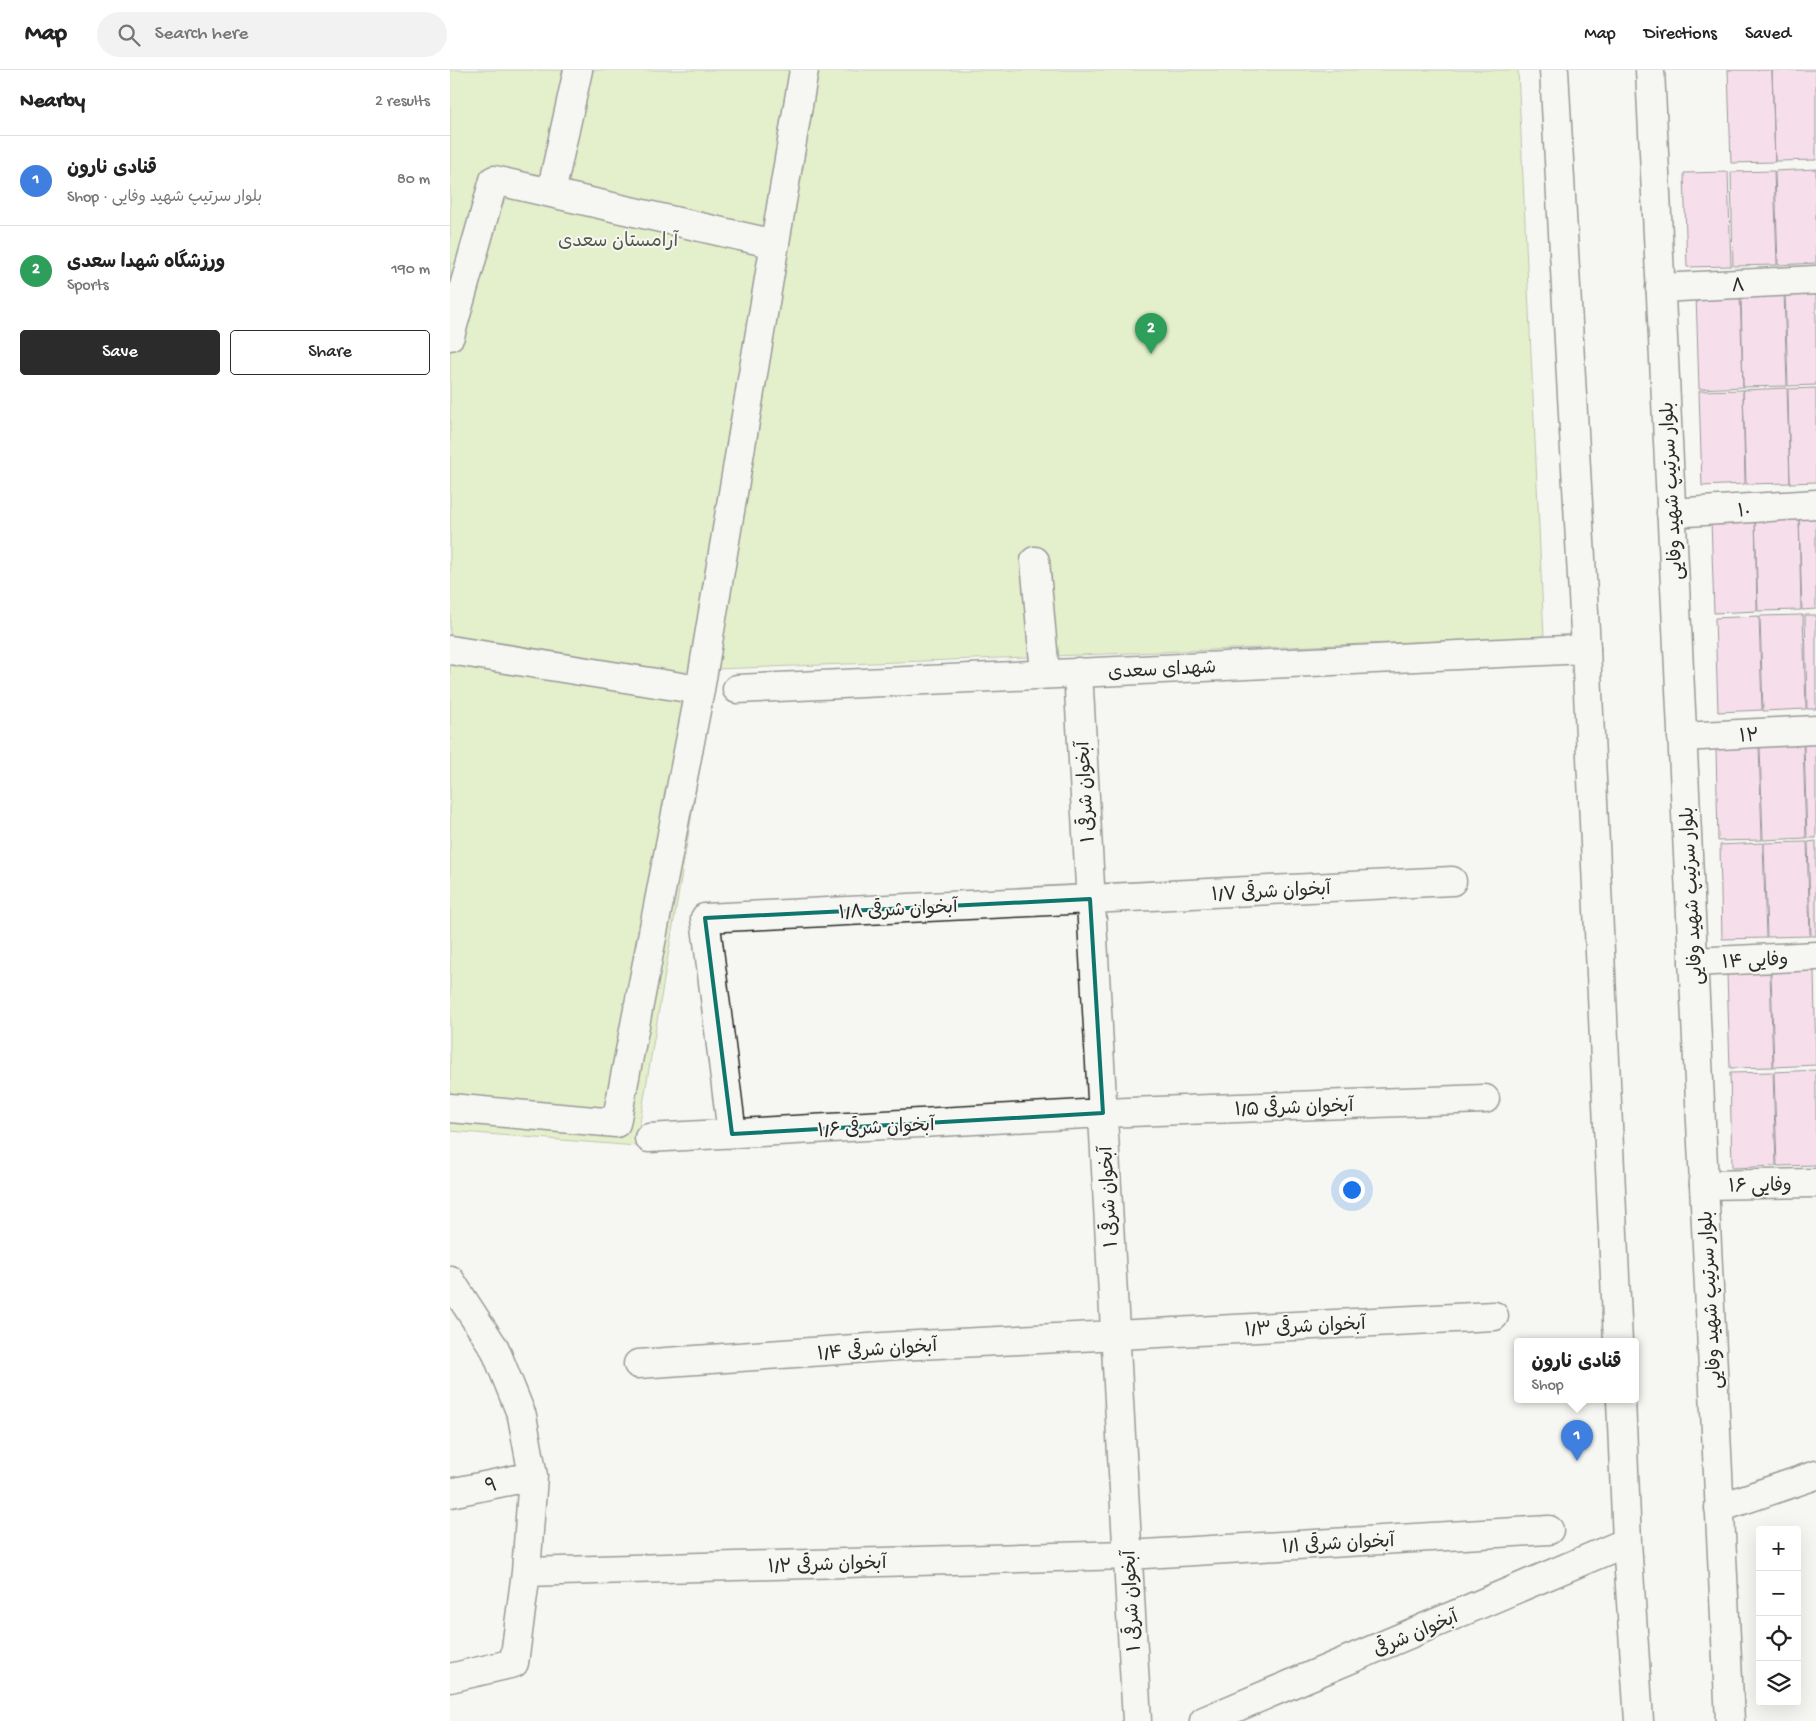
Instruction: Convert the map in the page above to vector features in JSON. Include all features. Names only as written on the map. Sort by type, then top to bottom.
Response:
[{"type":"street","points":[[551,194],[578,70]]},
{"type":"street","points":[[450,1108],[616,1123],[700,690],[804,70]]},
{"type":"street","points":[[1554,70],[1586,649],[1618,1338]]},
{"type":"street","name":"بلوار سرتیپ شهید وفایی","points":[[1650,70],[1730,1721]]},
{"type":"street","points":[[450,336],[456,292],[494,180],[775,244]]},
{"type":"street","name":"۸","points":[[1660,288],[1816,280]]},
{"type":"street","name":"۱۰","points":[[1671,513],[1816,504]]},
{"type":"street","points":[[1035,561],[1045,673]]},
{"type":"street","name":"شهدای سعدی","points":[[738,689],[1045,673],[1586,649]]},
{"type":"street","points":[[450,650],[700,690]]},
{"type":"street","name":"آبخوان شرقی ۱","points":[[1078,672],[1137,1721]]},
{"type":"street","name":"۱۲","points":[[1682,737],[1816,730]]},
{"type":"street","name":"آبخوان شرقی ۱/۷","points":[[1090,899],[1452,881]]},
{"type":"street","name":"آبخوان شرقی ۱/۸","points":[[732,1134],[705,918],[1090,899]]},
{"type":"street","name":"وفایی ۱۴","points":[[1693,962],[1816,956]]},
{"type":"street","name":"آبخوان شرقی ۱/۵","points":[[1103,1113],[1485,1099]]},
{"type":"street","name":"آبخوان شرقی ۱/۶","points":[[649,1138],[1103,1113]]},
{"type":"street","name":"وفایی ۱۶","points":[[1704,1185],[1816,1182]]},
{"type":"street","points":[[450,1280],[495,1349],[522,1416],[533,1476],[526,1572],[514,1663],[450,1678]]},
{"type":"street","name":"آبخوان شرقی ۱/۳","points":[[1115,1335],[1494,1316]]},
{"type":"street","name":"آبخوان شرقی ۱/۴","points":[[638,1364],[898,1346],[1115,1335]]},
{"type":"street","points":[[1621,1403],[1627,1542],[1639,1721]]},
{"type":"street","points":[[1719,1508],[1816,1475]]},
{"type":"street","name":"۹","points":[[450,1493],[533,1476]]},
{"type":"street","name":"آبخوان شرقی ۱/۱","points":[[1128,1554],[1549,1530]]},
{"type":"street","name":"آبخوان شرقی","points":[[1204,1721],[1627,1542]]},
{"type":"street","name":"آبخوان شرقی ۱/۲","points":[[526,1572],[1128,1554]]},
{"type":"highlighted area","points":[[1090,899],[1103,1113],[732,1134],[705,918]]},
{"type":"green space","name":"آرامستان سعدی","points":[[450,70],[817,70],[636,1146],[450,1131]]},
{"type":"green space","points":[[819,70],[1518,70],[1544,637],[717,669]]},
{"type":"building","points":[[1728,70],[1772,70],[1775,162],[1731,163]]},
{"type":"building","points":[[1772,70],[1816,70],[1816,160],[1775,161]]},
{"type":"building","points":[[1816,169],[1816,263],[1778,265],[1775,171]]},
{"type":"building","points":[[1774,171],[1777,265],[1733,266],[1731,172]]},
{"type":"building","points":[[1728,172],[1731,266],[1687,267],[1684,173]]},
{"type":"building","points":[[1784,291],[1787,386],[1743,387],[1741,293]]},
{"type":"building","points":[[1816,291],[1816,385],[1788,386],[1785,292]]},
{"type":"building","points":[[1740,293],[1743,387],[1699,389],[1696,294]]},
{"type":"building","points":[[1787,388],[1790,483],[1746,484],[1743,390]]},
{"type":"building","points":[[1816,388],[1816,482],[1790,483],[1788,389]]},
{"type":"building","points":[[1743,390],[1745,484],[1702,486],[1699,391]]},
{"type":"building","points":[[1799,515],[1801,610],[1758,611],[1755,517]]},
{"type":"building","points":[[1799,515],[1816,515],[1816,609],[1802,610]]},
{"type":"building","points":[[1755,517],[1757,611],[1714,613],[1711,519]]},
{"type":"building","points":[[1803,615],[1806,709],[1763,711],[1760,616]]},
{"type":"building","points":[[1805,615],[1816,615],[1816,709],[1807,709]]},
{"type":"building","points":[[1759,616],[1762,710],[1718,712],[1715,618]]},
{"type":"building","points":[[1803,744],[1806,838],[1763,840],[1760,746]]},
{"type":"building","points":[[1804,744],[1816,744],[1816,838],[1807,838]]},
{"type":"building","points":[[1759,746],[1762,840],[1718,841],[1716,747]]},
{"type":"building","points":[[1816,841],[1816,936],[1811,936],[1808,842]]},
{"type":"building","points":[[1807,842],[1810,936],[1767,937],[1764,843]]},
{"type":"building","points":[[1763,843],[1766,938],[1722,939],[1720,845]]},
{"type":"building","points":[[1814,971],[1816,1065],[1774,1067],[1771,972]]},
{"type":"building","points":[[1770,973],[1773,1067],[1730,1068],[1727,974]]},
{"type":"building","points":[[1816,1070],[1816,1165],[1777,1166],[1774,1072]]},
{"type":"building","points":[[1773,1072],[1776,1166],[1732,1168],[1730,1073]]},
{"type":"place","name":"ورزشگاه شهدا سعدی","points":[[1151,354]]},
{"type":"place","name":"قنادی نارون","points":[[1577,1461]]}]
